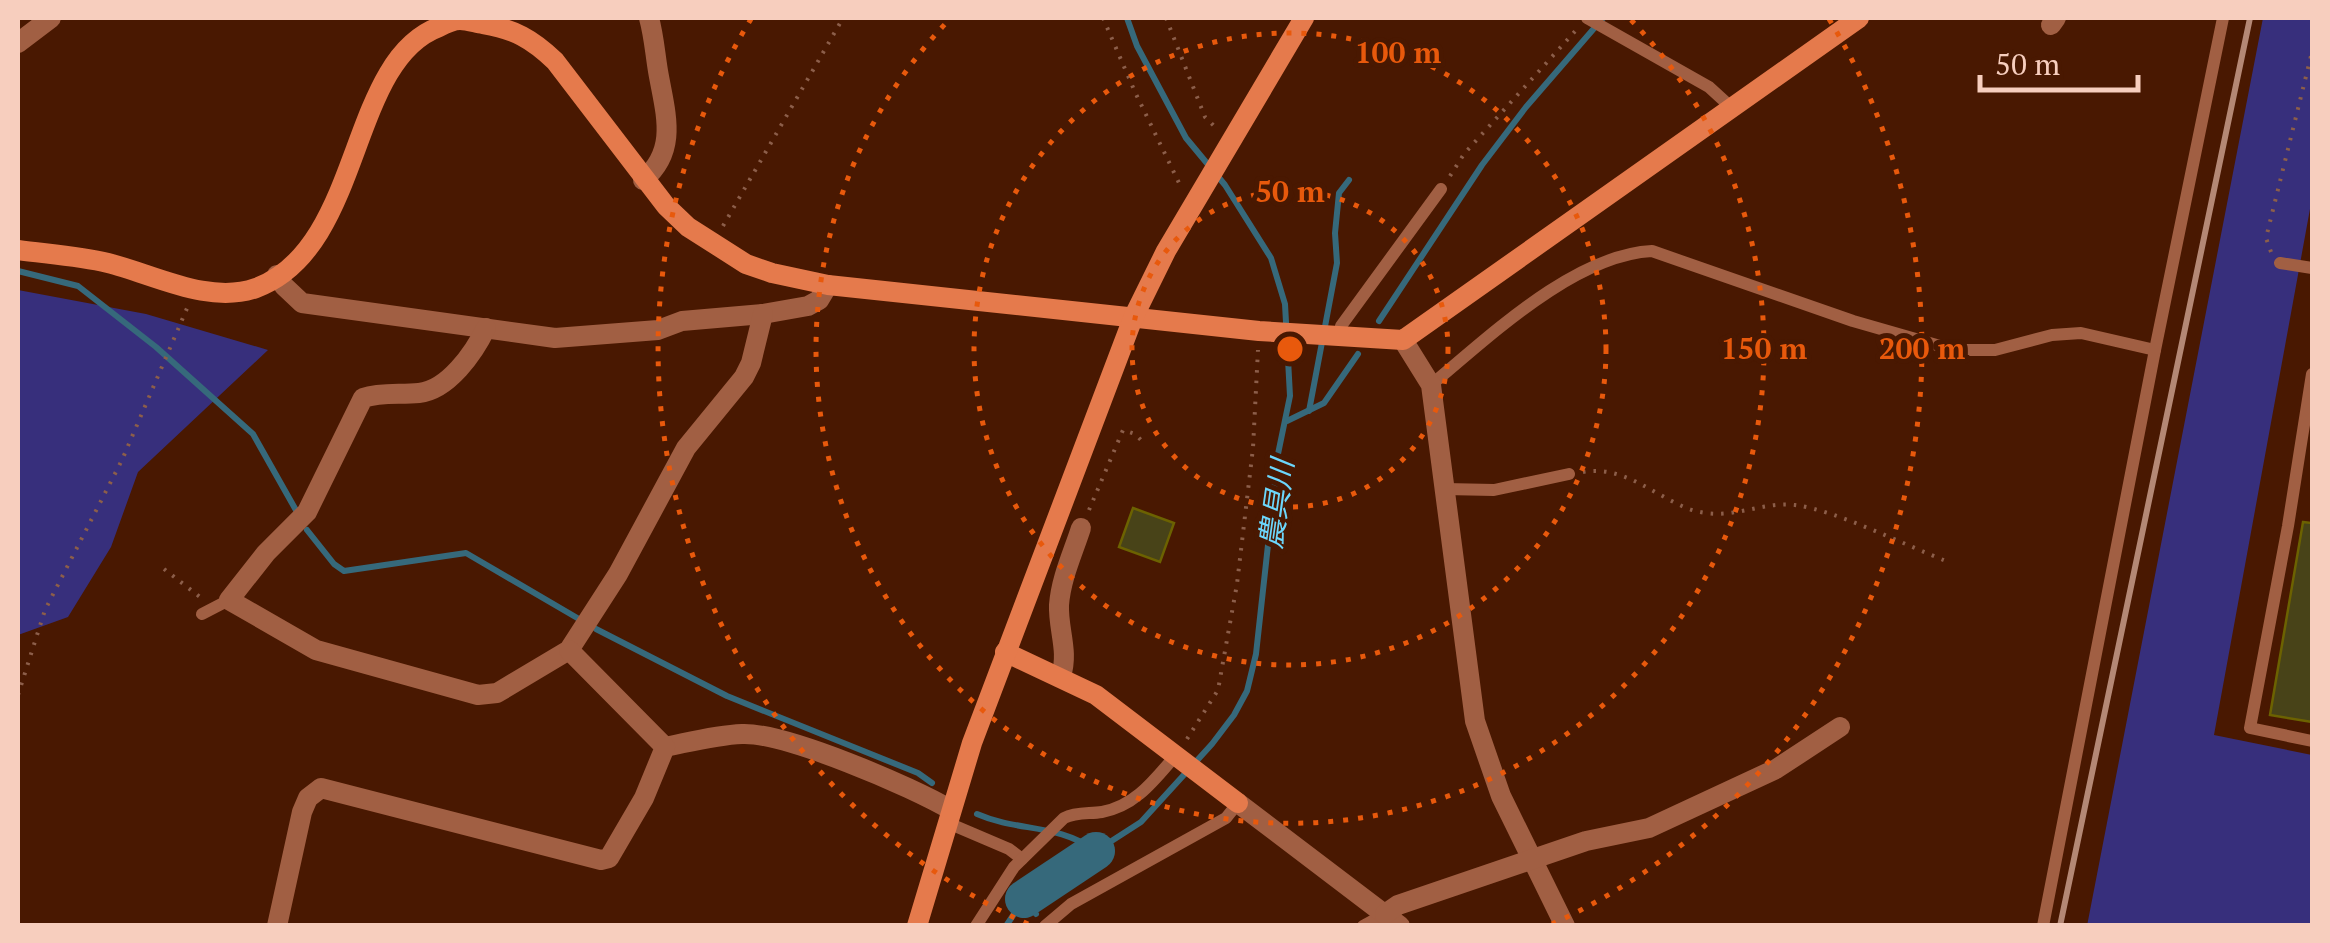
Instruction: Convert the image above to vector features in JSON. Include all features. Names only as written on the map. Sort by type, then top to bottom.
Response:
[{"type":"street","points":[[18,43],[51,18]]},
{"type":"street","points":[[18,250],[105,262],[196,289],[237,292],[258,287],[318,237],[378,94],[408,48],[429,30],[458,18],[508,28],[534,41],[555,61],[644,180],[688,227],[746,264],[772,273],[828,285],[1133,318],[1403,340],[1859,18]]},
{"type":"street","points":[[644,180],[662,160],[668,137],[658,51],[649,18]]},
{"type":"street","points":[[917,926],[972,742],[1133,318],[1166,250],[1304,18]]},
{"type":"street","points":[[277,275],[302,303],[555,338],[658,330],[702,318],[808,306],[819,300],[828,285]]},
{"type":"street","points":[[486,328],[441,386],[424,393],[363,398],[307,512],[215,607],[316,650],[478,695],[497,693],[569,650],[618,574],[686,448],[744,377],[755,351],[763,314]]},
{"type":"street","points":[[1403,340],[1430,385],[1475,721],[1501,796],[1565,926]]},
{"type":"street","points":[[1061,676],[1066,660],[1059,624],[1061,586],[1082,528]]},
{"type":"street","points":[[569,650],[665,747]]},
{"type":"street","points":[[1005,652],[1061,676],[1113,706],[1392,920],[1398,906],[1586,841],[1649,828],[1703,806],[1776,770],[1840,727]]},
{"type":"street","points":[[665,747],[744,733],[785,741],[924,794],[950,816]]},
{"type":"street","points":[[277,926],[302,812],[308,798],[321,788],[601,860],[614,852],[665,747]]},
{"type":"lane","points":[[2043,926],[2223,18]]},
{"type":"lane","points":[[1588,19],[1709,87],[1732,108]]},
{"type":"lane","points":[[1334,336],[1441,189]]},
{"type":"lane","points":[[1430,385],[1544,293],[1632,252],[1652,252],[1853,321],[1954,350],[1994,350],[2052,335],[2081,333],[2155,350]]},
{"type":"lane","points":[[2280,263],[2312,268]]},
{"type":"lane","points":[[2312,374],[2250,728],[2312,741]]},
{"type":"lane","points":[[1445,490],[1494,490],[1568,474]]},
{"type":"lane","points":[[976,926],[1022,858],[1064,818],[1104,812],[1138,797],[1181,758]]},
{"type":"lane","points":[[1045,926],[1071,904],[1226,818],[1233,799]]},
{"type":"lane","points":[[950,816],[1022,858]]},
{"type":"lane","points":[[1363,926],[1392,920]]},
{"type":"path","points":[[714,243],[843,18]]},
{"type":"path","points":[[1103,18],[1178,183],[1198,196]]},
{"type":"path","points":[[1166,18],[1204,116],[1227,147]]},
{"type":"path","points":[[1441,189],[1464,154],[1588,19]]},
{"type":"path","points":[[2280,263],[2266,238],[2312,52]]},
{"type":"path","points":[[18,695],[45,610],[122,460],[196,289]]},
{"type":"path","points":[[1181,758],[1218,690],[1237,584],[1265,331]]},
{"type":"path","points":[[1082,528],[1123,430],[1143,442]]},
{"type":"path","points":[[1568,474],[1611,471],[1689,508],[1715,514],[1793,505],[1822,512],[1946,561]]},
{"type":"path","points":[[164,570],[215,607]]},
{"type":"shaded area","points":[[2263,18],[2312,18],[2312,198],[2214,735],[2312,755],[2312,925],[2087,926]]},
{"type":"shaded area","points":[[18,290],[146,314],[268,350],[138,472],[111,547],[68,617],[18,635]]},
{"type":"building","points":[[1133,508],[1174,523],[1160,562],[1119,547]]},
{"type":"building","points":[[2303,522],[2312,523],[2312,722],[2270,715]]},
{"type":"waterway","name":"農具川","points":[[977,814],[1067,836],[1096,851],[1141,822],[1212,744],[1247,691],[1256,654],[1278,454],[1290,396],[1285,304],[1271,258],[1225,185],[1186,138],[1137,46],[1127,18]]},
{"type":"waterway","points":[[1379,321],[1482,165],[1603,18]]},
{"type":"waterway","points":[[1309,411],[1337,263],[1339,193],[1349,180]]},
{"type":"waterway","points":[[18,271],[78,286],[156,347],[253,434],[297,512]]},
{"type":"waterway","points":[[1287,421],[1324,403],[1358,354]]},
{"type":"waterway","points":[[307,530],[344,571],[466,553],[579,619]]},
{"type":"waterway","points":[[596,629],[727,696],[918,773],[932,783]]},
{"type":"waterway","name":"農具川","points":[[1024,899],[1096,851]]},
{"type":"waterway","name":"農具川","points":[[1006,926],[1024,899],[1036,914]]},
{"type":"railway","points":[[2060,926],[2250,18]]}]
